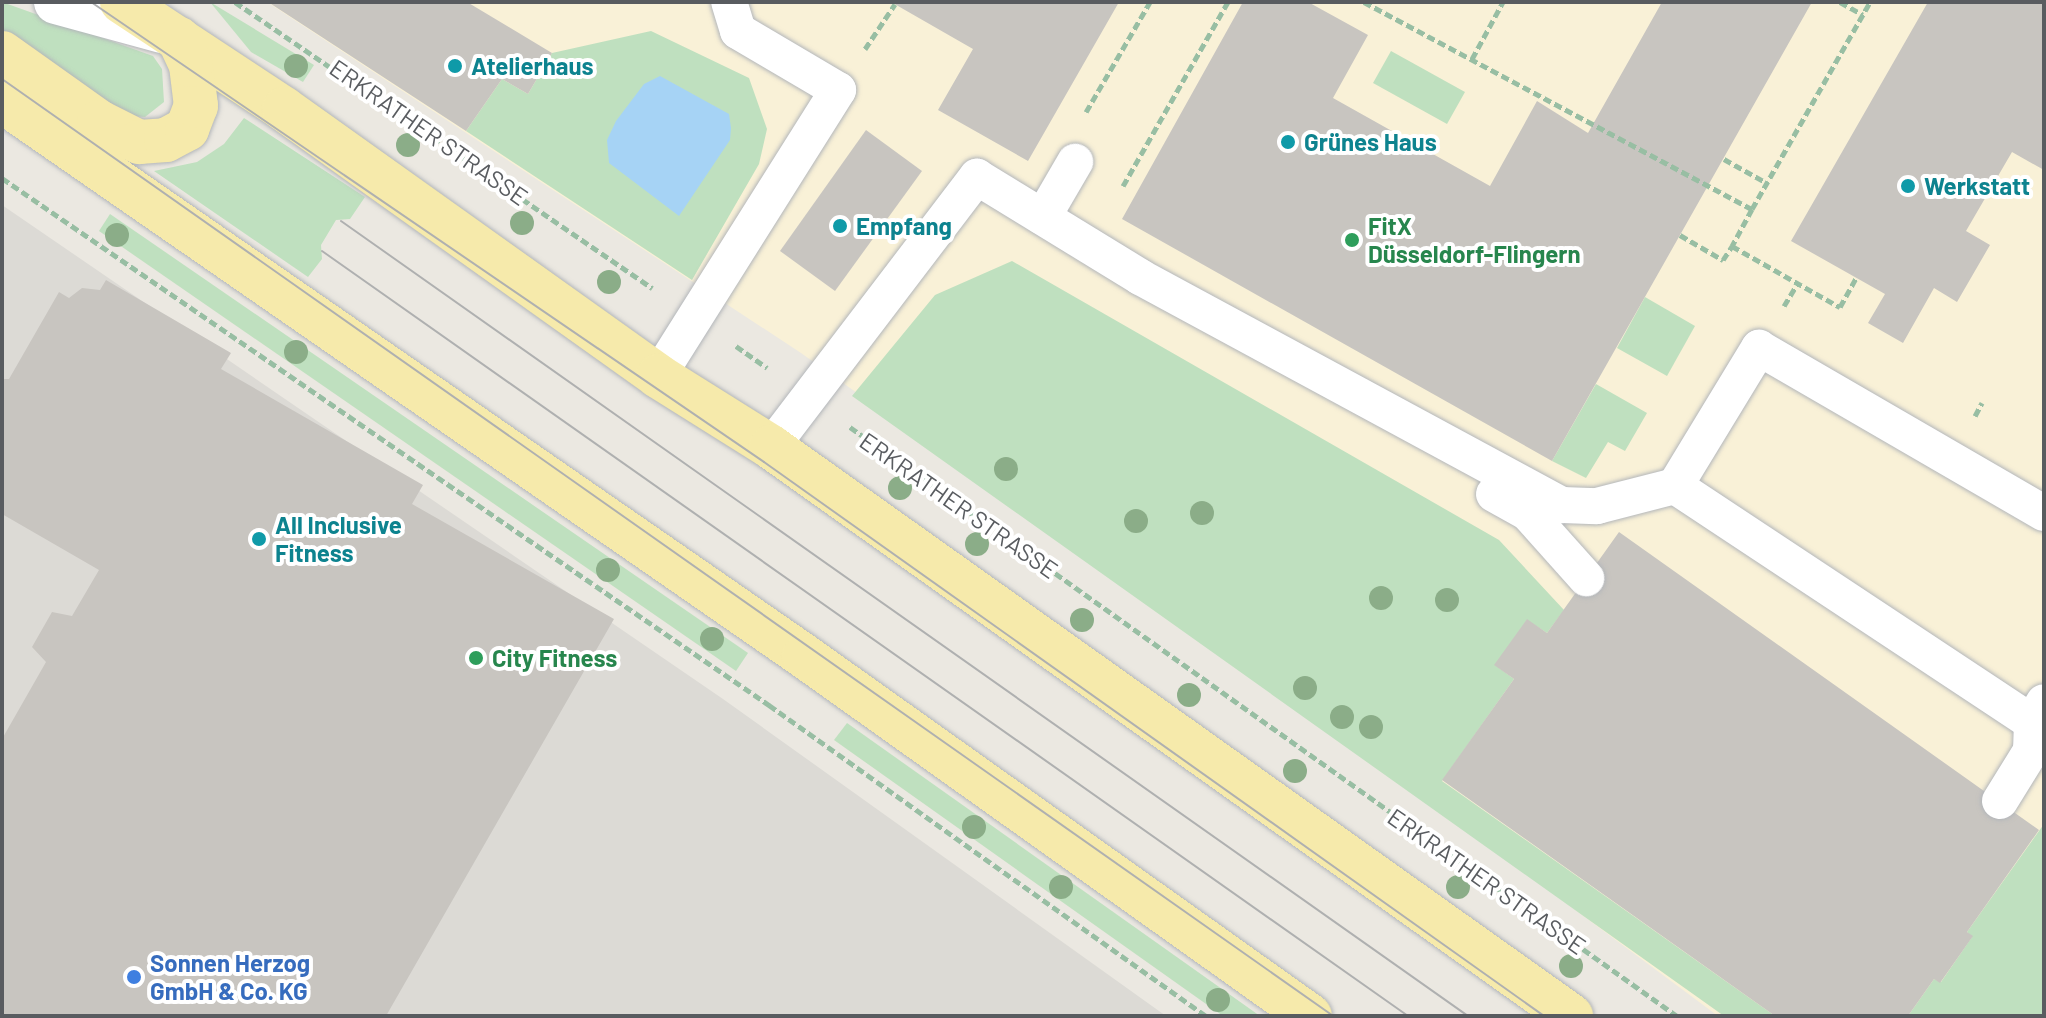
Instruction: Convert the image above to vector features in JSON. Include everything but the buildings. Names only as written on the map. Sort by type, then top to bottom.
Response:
[{"type":"main road","points":[[122,2],[658,376],[771,447],[1571,1016]]},
{"type":"main road","points":[[2,53],[99,122],[139,142],[166,140],[187,129],[196,106],[191,65],[174,36]]},
{"type":"main road","points":[[2,101],[804,656],[1310,1016]]},
{"type":"street","points":[[56,2],[174,36]]},
{"type":"lane","points":[[658,376],[697,319],[838,90],[738,31],[729,2]]},
{"type":"lane","points":[[1043,217],[1075,162]]},
{"type":"lane","points":[[771,447],[977,177],[1532,503],[1586,578]]},
{"type":"lane","points":[[962,197],[1532,503],[1597,506],[1675,486],[1759,348],[2044,513]]},
{"type":"lane","points":[[1675,486],[2038,712],[2031,751],[2000,801]]},
{"type":"path","name":"ERKRATHER STRASSE","points":[[235,2],[697,319],[1677,1016]]},
{"type":"path","points":[[1139,20],[1150,2]]},
{"type":"path","points":[[1120,193],[1228,2]]},
{"type":"path","points":[[1364,2],[1752,209]]},
{"type":"path","points":[[1472,59],[1503,2]]},
{"type":"path","points":[[1840,2],[1863,15]]},
{"type":"path","points":[[1680,235],[1723,260],[1870,2]]},
{"type":"path","points":[[1724,159],[1767,183]]},
{"type":"path","points":[[2,178],[769,705],[1206,1016]]},
{"type":"path","points":[[1732,246],[1840,307],[1856,278]]},
{"type":"path","points":[[1782,310],[1798,283]]},
{"type":"shaded area","points":[[267,2],[2044,2],[2044,1016],[1718,1016],[1425,798],[801,353]]},
{"type":"shaded area","points":[[2,205],[723,699],[1166,1016],[2,1016]]},
{"type":"green space","points":[[2,2],[153,56],[162,69],[164,102],[145,117],[119,115],[2,35]]},
{"type":"green space","points":[[210,2],[314,65],[303,82],[251,52]]},
{"type":"green space","points":[[651,31],[749,78],[767,129],[759,164],[692,280],[466,131],[502,79],[528,94],[552,53]]},
{"type":"green space","points":[[1391,51],[1465,92],[1447,124],[1373,83]]},
{"type":"green space","points":[[244,118],[365,197],[350,219],[336,220],[321,245],[322,259],[308,277],[154,171],[197,162],[224,144]]},
{"type":"green space","points":[[110,214],[748,653],[736,671],[99,231]]},
{"type":"green space","points":[[1012,261],[1499,540],[1564,610],[1547,633],[1527,620],[1495,665],[1514,679],[1442,781],[1775,1016],[1724,1016],[852,396],[935,295]]},
{"type":"green space","points":[[1645,297],[1695,326],[1667,376],[1617,348]]},
{"type":"green space","points":[[1596,384],[1647,413],[1625,451],[1608,442],[1586,478],[1552,461]]},
{"type":"green space","points":[[847,723],[1260,1016],[1223,1016],[834,740]]},
{"type":"green space","points":[[2044,824],[2044,1016],[1908,1016],[1934,979],[1941,982],[1972,937],[1967,932]]},
{"type":"water","points":[[660,76],[729,114],[731,128],[730,140],[679,216],[609,163],[607,140],[616,121],[644,84]]},
{"type":"tram line","points":[[91,2],[764,462],[1544,1016]]},
{"type":"tram line","points":[[2,79],[1333,1016]]},
{"type":"tram line","points":[[341,221],[1468,1016]]},
{"type":"tram line","points":[[322,251],[1408,1016]]},
{"type":"place","name":"Atelierhaus","points":[[455,66]]},
{"type":"place","name":"Grünes Haus","points":[[1288,142]]},
{"type":"place","name":"Werkstatt","points":[[1908,186]]},
{"type":"place","name":"Empfang","points":[[840,226]]},
{"type":"place","name":"FitX Düsseldorf-Flingern","points":[[1352,240]]},
{"type":"place","name":"All Inclusive Fitness","points":[[259,539]]},
{"type":"place","name":"City Fitness","points":[[476,658]]},
{"type":"place","name":"Sonnen Herzog GmbH & Co. KG","points":[[134,977]]}]
